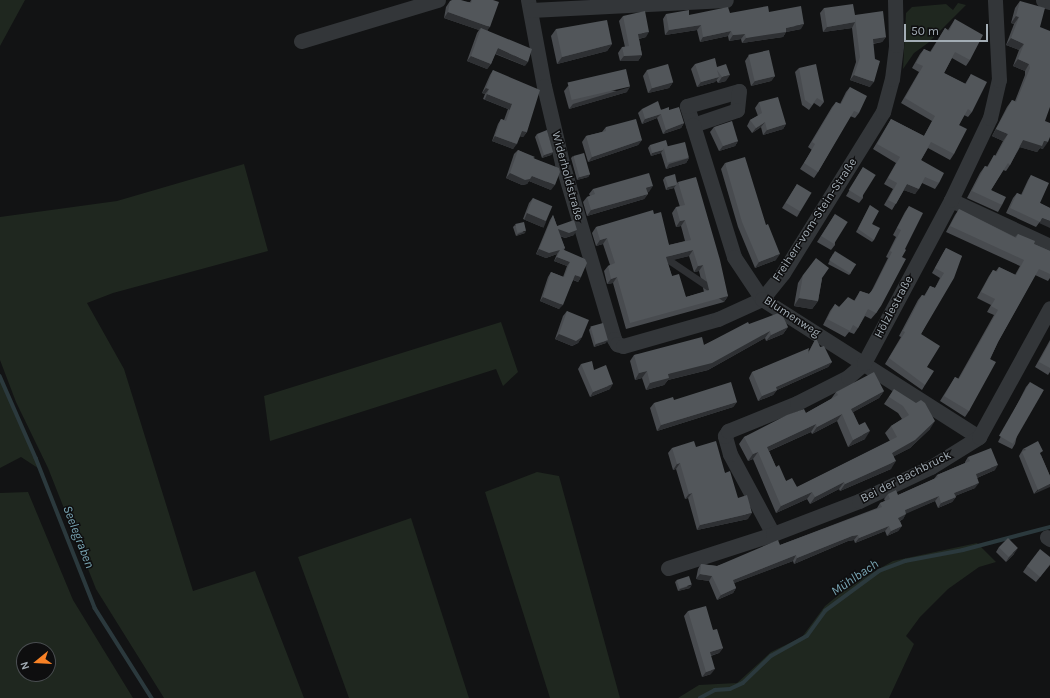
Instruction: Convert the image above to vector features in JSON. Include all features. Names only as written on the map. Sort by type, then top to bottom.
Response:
[{"type":"street","points":[[301,41],[438,0]]},
{"type":"street","points":[[529,5],[726,0]]},
{"type":"street","name":"Freiherr-vom-Stein-Straße","points":[[623,346],[718,319],[762,299],[784,273],[883,112],[892,79],[896,45],[895,0]]},
{"type":"street","name":"Hölzlestraße","points":[[773,534],[730,454],[725,436],[728,431],[796,403],[848,377],[864,363],[984,136],[994,105],[999,80],[995,0]]},
{"type":"street","points":[[1042,0],[1050,2]]},
{"type":"street","name":"Widerholdstraße","points":[[529,5],[544,86],[562,163],[614,339],[617,344],[623,346]]},
{"type":"street","name":"Blumenweg","points":[[693,125],[734,257],[762,299],[980,437]]},
{"type":"street","points":[[951,200],[1050,246]]},
{"type":"street","points":[[980,437],[1050,308]]},
{"type":"street","name":"Bei der Bachbruck","points":[[668,568],[773,534],[895,485],[980,437]]},
{"type":"shaded area","points":[[0,0],[25,0],[0,46]]},
{"type":"shaded area","points":[[958,3],[966,5],[928,43],[914,53],[903,69],[906,13],[912,7],[946,4],[953,10]]},
{"type":"shaded area","points":[[244,164],[268,251],[113,293],[87,303],[124,369],[193,591],[255,571],[304,698],[164,698],[96,589],[48,468],[16,402],[0,360],[0,217],[117,201]]},
{"type":"shaded area","points":[[501,322],[518,372],[503,386],[496,369],[270,441],[264,396]]},
{"type":"shaded area","points":[[0,376],[41,470],[21,457],[0,468]]},
{"type":"shaded area","points":[[537,472],[559,476],[620,698],[550,698],[485,492]]},
{"type":"shaded area","points":[[28,492],[73,600],[133,698],[0,698],[0,493]]},
{"type":"shaded area","points":[[411,518],[469,698],[349,698],[298,557]]},
{"type":"shaded area","points":[[977,543],[996,562],[979,567],[948,589],[920,617],[906,636],[914,644],[889,698],[678,698],[699,685],[737,683],[771,652],[802,637],[825,606],[852,584],[893,561]]},
{"type":"building","points":[[461,0],[471,3],[472,0],[493,0],[499,2],[490,27],[448,12],[450,1]]},
{"type":"building","points":[[1020,1],[1045,8],[1040,27],[1050,31],[1050,107],[1045,121],[1050,123],[1050,137],[1048,142],[1044,141],[1042,146],[1023,140],[1010,165],[1008,163],[991,190],[1006,197],[1002,205],[972,191],[985,166],[988,167],[994,155],[996,156],[1008,134],[996,129],[1012,100],[1016,102],[1030,68],[1029,64],[1018,59],[1024,44],[1011,38],[1019,17],[1016,16]]},
{"type":"building","points":[[853,4],[855,15],[883,11],[886,37],[873,39],[875,59],[880,61],[874,82],[854,75],[860,57],[855,18],[855,22],[827,27],[824,8]]},
{"type":"building","points":[[768,6],[769,12],[801,6],[804,24],[786,28],[786,32],[746,38],[745,34],[733,35],[731,31],[703,37],[701,25],[669,30],[666,14],[689,10],[689,15],[728,7],[730,13]]},
{"type":"building","points":[[645,11],[649,32],[638,34],[642,55],[624,56],[622,47],[629,46],[623,16]]},
{"type":"building","points":[[955,19],[983,35],[970,60],[955,52],[944,73],[966,84],[971,74],[987,82],[972,112],[968,109],[959,125],[967,129],[954,154],[931,142],[921,160],[944,173],[939,183],[925,177],[919,189],[907,184],[896,204],[888,200],[897,183],[888,178],[900,157],[877,144],[891,119],[924,136],[935,116],[905,98],[923,66],[916,63],[924,49],[931,52],[945,28],[949,31]]},
{"type":"building","points":[[607,20],[612,44],[562,57],[556,29]]},
{"type":"building","points":[[481,28],[532,49],[528,62],[498,48],[491,64],[471,56]]},
{"type":"building","points":[[769,50],[775,76],[755,81],[749,55]]},
{"type":"building","points":[[715,58],[717,67],[726,64],[730,75],[722,77],[717,70],[719,77],[701,82],[695,64]]},
{"type":"building","points":[[668,64],[673,82],[652,88],[647,70]]},
{"type":"building","points":[[816,64],[824,102],[817,98],[812,105],[805,100],[799,68]]},
{"type":"building","points":[[626,69],[630,87],[572,100],[568,82]]},
{"type":"building","points":[[493,70],[540,90],[527,132],[522,131],[517,144],[495,136],[501,119],[506,121],[512,104],[487,94],[489,89],[486,88]]},
{"type":"building","points":[[850,87],[867,96],[859,113],[854,111],[818,172],[804,163],[815,144],[812,142],[836,102],[841,104]]},
{"type":"building","points":[[778,97],[786,124],[767,130],[765,122],[756,128],[750,120],[762,113],[759,102]]},
{"type":"building","points":[[658,101],[661,110],[669,107],[669,110],[679,107],[684,123],[666,130],[661,114],[645,119],[642,109]]},
{"type":"building","points":[[636,119],[642,140],[592,157],[586,136],[606,131],[606,127]]},
{"type":"building","points":[[732,121],[738,141],[723,146],[714,127]]},
{"type":"building","points":[[547,130],[553,152],[544,155],[537,134]]},
{"type":"building","points":[[666,140],[668,147],[652,153],[650,145]]},
{"type":"building","points":[[685,142],[689,158],[668,163],[664,147]]},
{"type":"building","points":[[518,150],[535,157],[533,158],[559,168],[560,172],[555,185],[532,176],[530,179],[525,180],[510,173]]},
{"type":"building","points":[[584,153],[590,174],[579,177],[573,156]]},
{"type":"building","points":[[745,157],[766,225],[768,224],[780,254],[759,262],[742,222],[725,163]]},
{"type":"building","points":[[863,167],[876,175],[861,198],[849,190]]},
{"type":"building","points":[[649,173],[653,186],[646,188],[648,194],[591,210],[587,197],[595,194],[593,189]]},
{"type":"building","points":[[675,174],[676,185],[668,187],[665,177]]},
{"type":"building","points":[[1031,175],[1049,183],[1040,203],[1050,208],[1050,221],[1042,218],[1040,222],[1010,208],[1017,193],[1022,195]]},
{"type":"building","points":[[696,177],[720,260],[728,296],[630,323],[617,277],[611,279],[608,266],[615,263],[607,238],[600,240],[596,227],[653,210],[654,214],[661,212],[669,245],[691,240],[685,220],[680,221],[676,207],[685,205],[678,182]],"holes":[[[693,250],[698,266],[703,265],[709,290],[686,297],[679,274],[672,276],[666,257]]]},
{"type":"building","points":[[797,184],[812,193],[800,212],[786,203]]},
{"type":"building","points":[[533,198],[552,206],[546,221],[527,213]]},
{"type":"building","points":[[870,205],[879,211],[872,224],[880,228],[874,240],[858,229]]},
{"type":"building","points":[[909,206],[923,213],[902,257],[906,259],[876,313],[868,309],[858,328],[853,325],[850,331],[827,319],[835,304],[839,307],[848,297],[855,301],[860,291],[869,294],[874,288],[892,252],[890,251],[901,230],[897,228]]},
{"type":"building","points":[[959,209],[1016,238],[1018,234],[1035,241],[1034,244],[1050,251],[1050,274],[1039,269],[998,342],[990,359],[996,362],[969,411],[944,396],[955,377],[959,379],[998,310],[991,306],[995,299],[981,292],[993,270],[997,272],[999,267],[1016,275],[1024,260],[950,226]]},
{"type":"building","points":[[835,214],[848,222],[834,244],[821,236]]},
{"type":"building","points":[[553,215],[557,226],[574,220],[577,230],[569,233],[558,229],[565,248],[562,249],[585,259],[587,263],[581,277],[575,275],[563,305],[543,297],[551,272],[564,277],[570,262],[557,257],[560,250],[549,253],[539,249]]},
{"type":"building","points":[[524,222],[526,231],[517,233],[515,224]]},
{"type":"building","points":[[946,248],[962,256],[954,278],[921,334],[940,346],[927,367],[934,371],[925,385],[889,358],[905,332],[903,331],[922,295],[925,296],[930,286],[935,288],[944,273],[935,268]]},
{"type":"building","points":[[835,251],[856,264],[850,274],[829,260]]},
{"type":"building","points":[[816,258],[829,268],[822,278],[818,301],[799,298],[803,275]]},
{"type":"building","points":[[567,311],[589,320],[582,337],[576,341],[559,334]]},
{"type":"building","points":[[781,312],[788,327],[771,335],[770,331],[712,363],[668,374],[669,378],[650,383],[647,371],[639,373],[634,355],[702,337],[704,345],[748,322],[749,324]]},
{"type":"building","points":[[603,323],[608,340],[595,344],[591,327]]},
{"type":"building","points":[[816,338],[820,347],[824,346],[832,362],[776,387],[777,390],[762,396],[752,372],[809,348],[808,354]]},
{"type":"building","points":[[1050,342],[1050,368],[1039,362]]},
{"type":"building","points":[[592,361],[594,370],[606,365],[613,384],[593,392],[581,364]]},
{"type":"building","points":[[874,372],[884,391],[851,409],[859,425],[865,422],[870,431],[853,440],[842,414],[817,427],[816,424],[767,447],[776,467],[779,465],[786,481],[792,478],[797,487],[897,437],[891,426],[909,415],[903,406],[889,397],[894,389],[916,403],[921,400],[925,403],[935,421],[915,440],[892,453],[896,461],[845,484],[844,482],[815,497],[812,492],[781,506],[758,452],[753,454],[744,437],[787,415],[804,409],[806,413],[838,395],[836,392]]},
{"type":"building","points":[[731,382],[737,402],[661,425],[654,403],[673,397],[674,400]]},
{"type":"building","points":[[1030,382],[1044,390],[1013,444],[999,436]]},
{"type":"building","points":[[694,441],[696,447],[716,441],[725,473],[730,471],[738,498],[747,495],[752,513],[700,525],[692,493],[689,494],[680,463],[677,464],[672,448]]},
{"type":"building","points":[[1038,441],[1043,451],[1040,453],[1050,476],[1050,484],[1038,490],[1022,452],[1026,450],[1023,449]]},
{"type":"building","points":[[991,448],[998,465],[976,474],[979,483],[954,493],[956,497],[941,503],[939,496],[905,510],[906,514],[898,518],[902,526],[891,531],[889,526],[859,538],[858,535],[852,536],[797,558],[796,555],[733,580],[736,588],[721,595],[712,576],[700,574],[701,564],[717,566],[778,540],[780,545],[882,507],[880,503],[890,499],[888,494],[896,490],[898,495],[938,477],[937,475],[970,461],[968,457]]},
{"type":"building","points":[[1008,538],[1018,548],[1009,557],[999,547]]},
{"type":"building","points":[[1040,549],[1050,557],[1050,564],[1040,577],[1027,566]]},
{"type":"building","points":[[689,576],[692,585],[679,589],[677,580]]},
{"type":"building","points":[[706,606],[713,630],[717,629],[723,648],[710,652],[715,669],[706,672],[688,611]]},
{"type":"waterway","name":"Seelegraben","points":[[0,376],[36,458],[95,608],[152,698]]},
{"type":"waterway","name":"Mühlbach","points":[[700,698],[715,690],[730,689],[743,683],[771,656],[807,636],[825,611],[879,571],[905,561],[963,550],[1050,527]]}]
